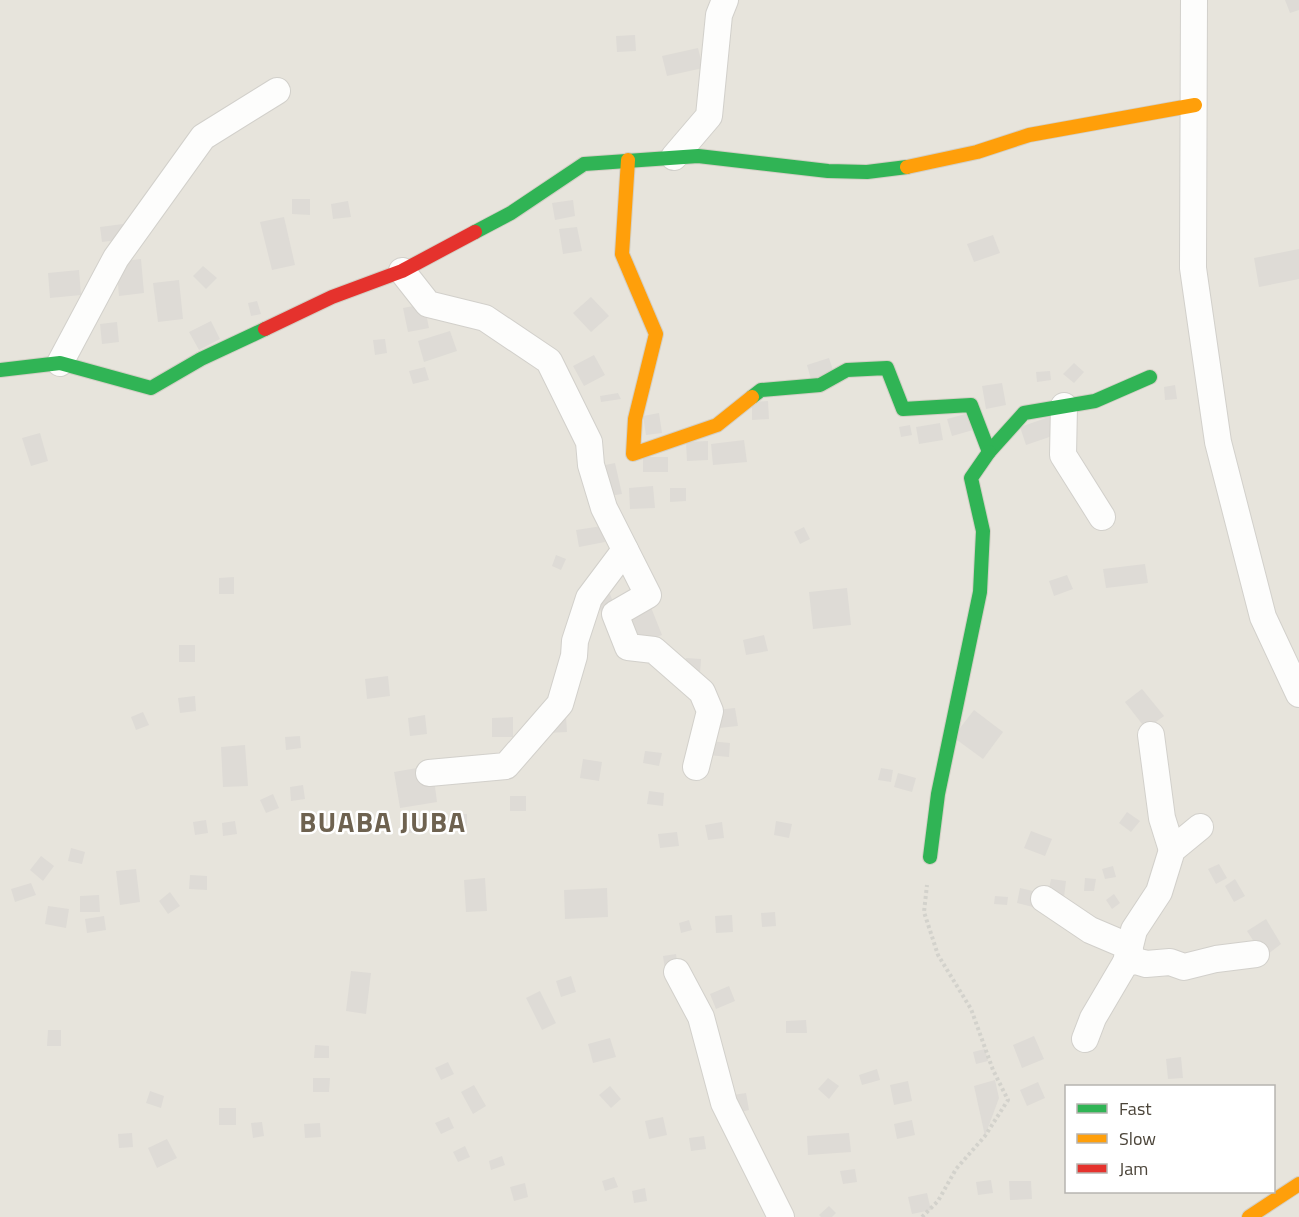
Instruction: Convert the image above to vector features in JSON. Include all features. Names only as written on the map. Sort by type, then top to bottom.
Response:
[{"type":"street","points":[[674,157],[709,116],[719,15],[725,0]]},
{"type":"street","points":[[1194,0],[1193,268],[1218,442],[1263,617],[1299,694]]},
{"type":"street","points":[[60,363],[116,258],[203,137],[277,91]]},
{"type":"street","points":[[0,370],[60,363],[151,388],[201,359],[332,297],[402,271],[511,213],[584,164],[698,156],[828,171],[867,172],[921,165],[977,152],[1029,135],[1195,105]]},
{"type":"street","points":[[628,160],[622,254],[656,334],[635,419],[633,454],[717,425],[761,390],[820,385],[847,370],[887,368],[903,409],[971,405],[989,452]]},
{"type":"street","points":[[402,271],[428,304],[485,318],[549,361],[589,442],[591,465],[604,508],[648,596],[615,614],[628,647],[654,650],[702,692],[710,711],[696,767]]},
{"type":"street","points":[[930,857],[938,794],[980,592],[983,531],[971,478],[989,452],[1024,412],[1095,402],[1150,377]]},
{"type":"street","points":[[1064,406],[1063,455],[1102,517]]},
{"type":"street","points":[[429,773],[506,765],[560,704],[574,656],[575,641],[589,598],[625,550]]},
{"type":"street","points":[[1151,735],[1162,818],[1172,850]]},
{"type":"street","points":[[1085,1040],[1093,1018],[1128,954],[1134,930],[1159,892],[1172,850],[1200,827]]},
{"type":"street","points":[[1044,899],[1136,961],[1146,964],[1170,962],[1184,967],[1216,959],[1256,954]]},
{"type":"street","points":[[677,972],[701,1017],[724,1102],[781,1217]]},
{"type":"street","points":[[1249,1217],[1299,1184]]},
{"type":"path","points":[[922,1217],[938,1201],[956,1169],[985,1136],[1008,1100],[993,1071],[971,1009],[938,955],[924,912],[930,857]]},
{"type":"shaded area","points":[[0,0],[1299,0],[1299,1217],[0,1217]]},
{"type":"building","points":[[1285,0],[1299,0],[1299,10],[1290,13]]},
{"type":"building","points":[[635,35],[636,51],[617,52],[616,36]]},
{"type":"building","points":[[698,48],[703,68],[667,76],[662,56]]},
{"type":"building","points":[[292,199],[310,199],[310,215],[292,214]]},
{"type":"building","points":[[573,200],[575,216],[555,220],[552,203]]},
{"type":"building","points":[[348,201],[351,217],[333,219],[331,204]]},
{"type":"building","points":[[284,217],[295,265],[272,270],[260,222]]},
{"type":"building","points":[[123,224],[125,239],[102,242],[100,227]]},
{"type":"building","points":[[577,227],[582,251],[563,254],[559,229]]},
{"type":"building","points":[[993,235],[1000,253],[974,262],[967,244]]},
{"type":"building","points":[[1299,249],[1299,279],[1259,287],[1254,258]]},
{"type":"building","points":[[141,259],[144,293],[119,296],[116,262]]},
{"type":"building","points":[[203,266],[217,278],[206,289],[193,276]]},
{"type":"building","points":[[79,270],[81,295],[50,298],[48,273]]},
{"type":"building","points":[[179,280],[183,319],[158,322],[153,283]]},
{"type":"building","points":[[591,297],[609,316],[591,332],[573,313]]},
{"type":"building","points":[[257,301],[261,314],[251,316],[248,303]]},
{"type":"building","points":[[424,304],[429,328],[408,332],[403,308]]},
{"type":"building","points":[[211,321],[220,339],[199,350],[189,332]]},
{"type":"building","points":[[117,322],[119,342],[102,344],[100,324]]},
{"type":"building","points":[[450,331],[457,351],[424,362],[418,341]]},
{"type":"building","points":[[385,339],[387,353],[375,355],[373,340]]},
{"type":"building","points":[[594,355],[605,375],[584,386],[573,366]]},
{"type":"building","points":[[829,358],[835,376],[812,383],[807,365]]},
{"type":"building","points":[[1074,363],[1084,372],[1074,383],[1063,374]]},
{"type":"building","points":[[425,367],[429,380],[413,384],[409,371]]},
{"type":"building","points":[[1050,371],[1051,380],[1037,382],[1036,372]]},
{"type":"building","points":[[1002,383],[1006,405],[986,409],[982,386]]},
{"type":"building","points":[[1175,385],[1177,399],[1165,400],[1164,387]]},
{"type":"building","points":[[618,393],[621,399],[601,402],[600,396]]},
{"type":"building","points":[[768,401],[769,419],[752,420],[752,402]]},
{"type":"building","points":[[659,413],[662,433],[646,435],[643,416]]},
{"type":"building","points":[[969,413],[973,430],[952,436],[947,419]]},
{"type":"building","points":[[1055,415],[1061,433],[1026,445],[1020,427]]},
{"type":"building","points":[[940,423],[943,440],[919,444],[916,427]]},
{"type":"building","points":[[910,425],[912,435],[901,437],[899,427]]},
{"type":"building","points":[[40,433],[48,461],[31,466],[22,438]]},
{"type":"building","points":[[744,440],[747,462],[713,465],[711,444]]},
{"type":"building","points":[[708,441],[708,460],[687,461],[686,442]]},
{"type":"building","points":[[643,457],[668,457],[668,472],[643,472]]},
{"type":"building","points":[[615,463],[622,494],[602,497],[596,467]]},
{"type":"building","points":[[653,486],[655,508],[630,509],[629,488]]},
{"type":"building","points":[[670,488],[686,488],[686,501],[670,502]]},
{"type":"building","points":[[602,526],[605,542],[579,547],[576,530]]},
{"type":"building","points":[[804,527],[810,539],[800,544],[794,532]]},
{"type":"building","points":[[556,555],[566,559],[561,570],[552,566]]},
{"type":"building","points":[[1145,564],[1148,583],[1106,588],[1103,569]]},
{"type":"building","points":[[1067,575],[1073,589],[1054,596],[1049,581]]},
{"type":"building","points":[[234,577],[234,594],[219,594],[219,578]]},
{"type":"building","points":[[847,588],[851,625],[813,629],[809,592]]},
{"type":"building","points":[[610,594],[615,607],[601,612],[597,599]]},
{"type":"building","points":[[650,605],[662,635],[639,643],[627,614]]},
{"type":"building","points":[[764,635],[768,651],[746,655],[743,640]]},
{"type":"building","points":[[179,645],[195,645],[195,662],[179,662]]},
{"type":"building","points":[[686,658],[701,659],[700,674],[684,673]]},
{"type":"building","points":[[388,676],[390,696],[367,699],[365,679]]},
{"type":"building","points":[[1142,689],[1164,716],[1146,729],[1125,702]]},
{"type":"building","points":[[195,696],[196,711],[180,713],[178,698]]},
{"type":"building","points":[[735,708],[738,726],[719,728],[716,710]]},
{"type":"building","points":[[974,710],[1003,732],[983,759],[953,737]]},
{"type":"building","points":[[143,712],[149,725],[136,730],[131,717]]},
{"type":"building","points":[[425,715],[427,734],[410,736],[408,718]]},
{"type":"building","points":[[566,716],[567,732],[546,733]]},
{"type":"building","points":[[513,717],[513,737],[492,737],[492,718]]},
{"type":"building","points":[[300,736],[301,748],[286,750],[285,737]]},
{"type":"building","points":[[709,741],[730,743],[729,757],[708,755]]},
{"type":"building","points":[[245,745],[248,786],[223,787],[221,747]]},
{"type":"building","points":[[645,751],[662,753],[659,766],[643,763]]},
{"type":"building","points":[[583,759],[602,762],[599,781],[580,778]]},
{"type":"building","points":[[417,768],[419,781],[434,779],[437,802],[400,808],[394,772]]},
{"type":"building","points":[[881,768],[893,770],[891,782],[878,780]]},
{"type":"building","points":[[898,773],[916,778],[912,792],[894,787]]},
{"type":"building","points":[[303,785],[305,799],[291,801],[290,787]]},
{"type":"building","points":[[649,791],[664,793],[663,806],[647,804]]},
{"type":"building","points":[[273,794],[279,808],[266,813],[260,800]]},
{"type":"building","points":[[510,796],[526,796],[526,811],[510,811]]},
{"type":"building","points":[[1127,812],[1140,821],[1131,832],[1119,823]]},
{"type":"building","points":[[455,814],[467,814],[467,826],[456,826]]},
{"type":"building","points":[[425,818],[426,831],[409,833],[407,820]]},
{"type":"building","points":[[206,820],[208,833],[195,835],[193,822]]},
{"type":"building","points":[[235,821],[237,834],[223,836],[222,823]]},
{"type":"building","points":[[776,821],[792,824],[789,838],[774,835]]},
{"type":"building","points":[[722,822],[724,838],[708,840],[705,825]]},
{"type":"building","points":[[1031,831],[1052,839],[1045,856],[1024,848]]},
{"type":"building","points":[[677,832],[679,846],[660,848],[658,834]]},
{"type":"building","points":[[71,848],[85,852],[82,864],[68,861]]},
{"type":"building","points":[[41,856],[54,866],[43,881],[30,870]]},
{"type":"building","points":[[1219,864],[1227,878],[1216,884],[1208,869]]},
{"type":"building","points":[[1113,866],[1116,877],[1105,879],[1102,869]]},
{"type":"building","points":[[136,869],[140,902],[120,905],[116,871]]},
{"type":"building","points":[[190,875],[207,876],[207,890],[189,889]]},
{"type":"building","points":[[485,878],[487,911],[466,912],[464,880]]},
{"type":"building","points":[[1085,878],[1096,879],[1094,891],[1084,891]]},
{"type":"building","points":[[1051,879],[1066,881],[1064,897],[1048,894]]},
{"type":"building","points":[[1235,879],[1245,896],[1234,902],[1225,886]]},
{"type":"building","points":[[31,883],[36,895],[15,902],[11,889]]},
{"type":"building","points":[[607,888],[608,917],[565,919],[564,890]]},
{"type":"building","points":[[1020,888],[1037,892],[1033,907],[1017,903]]},
{"type":"building","points":[[170,892],[180,906],[168,914],[159,901]]},
{"type":"building","points":[[1114,894],[1120,903],[1112,909],[1106,900]]},
{"type":"building","points":[[99,895],[100,912],[80,912],[80,896]]},
{"type":"building","points":[[995,896],[1008,897],[1007,905],[994,904]]},
{"type":"building","points":[[48,906],[69,909],[66,928],[45,924]]},
{"type":"building","points":[[775,912],[776,926],[762,927],[761,913]]},
{"type":"building","points":[[732,915],[733,932],[716,933],[715,916]]},
{"type":"building","points":[[104,916],[106,930],[87,933],[85,919]]},
{"type":"building","points":[[1266,919],[1281,944],[1264,957],[1247,931]]},
{"type":"building","points":[[689,920],[692,930],[681,933],[679,923]]},
{"type":"building","points":[[676,954],[678,968],[665,970],[663,956]]},
{"type":"building","points":[[351,971],[371,973],[366,1014],[346,1011]]},
{"type":"building","points":[[571,976],[576,992],[561,997],[556,981]]},
{"type":"building","points":[[729,986],[735,1001],[716,1009],[710,994]]},
{"type":"building","points":[[540,991],[556,1023],[542,1030],[526,998]]},
{"type":"building","points":[[806,1020],[807,1033],[786,1033],[786,1021]]},
{"type":"building","points":[[48,1030],[61,1030],[61,1046],[47,1046]]},
{"type":"building","points":[[1034,1036],[1044,1059],[1022,1068],[1013,1045]]},
{"type":"building","points":[[610,1038],[616,1057],[593,1063],[588,1044]]},
{"type":"building","points":[[315,1045],[329,1046],[329,1058],[314,1058]]},
{"type":"building","points":[[985,1049],[988,1061],[976,1064],[973,1052]]},
{"type":"building","points":[[1181,1057],[1183,1078],[1168,1079],[1166,1059]]},
{"type":"building","points":[[448,1062],[454,1074],[441,1080],[435,1068]]},
{"type":"building","points":[[877,1069],[880,1080],[862,1085],[859,1075]]},
{"type":"building","points":[[313,1078],[330,1078],[329,1092],[313,1092]]},
{"type":"building","points":[[828,1078],[839,1086],[829,1099],[818,1089]]},
{"type":"building","points":[[995,1080],[999,1098],[985,1136],[974,1086]]},
{"type":"building","points":[[908,1081],[912,1101],[894,1105],[890,1085]]},
{"type":"building","points":[[1038,1082],[1045,1098],[1027,1106],[1020,1090]]},
{"type":"building","points":[[474,1085],[486,1106],[473,1114],[461,1092]]},
{"type":"building","points":[[610,1086],[621,1099],[611,1108],[599,1095]]},
{"type":"building","points":[[150,1091],[164,1096],[161,1108],[146,1103]]},
{"type":"building","points":[[746,1093],[749,1110],[736,1113],[733,1095]]},
{"type":"building","points":[[219,1108],[236,1108],[236,1125],[219,1125]]},
{"type":"building","points":[[449,1117],[454,1128],[441,1134],[435,1123]]},
{"type":"building","points":[[663,1117],[667,1135],[649,1139],[645,1121]]},
{"type":"building","points":[[912,1120],[915,1135],[897,1139],[894,1124]]},
{"type":"building","points":[[262,1122],[264,1136],[253,1138],[251,1123]]},
{"type":"building","points":[[320,1123],[321,1137],[305,1138],[304,1124]]},
{"type":"building","points":[[132,1133],[133,1147],[119,1148],[118,1134]]},
{"type":"building","points":[[849,1133],[851,1152],[808,1155],[807,1136]]},
{"type":"building","points":[[704,1136],[706,1149],[691,1151],[689,1138]]},
{"type":"building","points":[[167,1139],[177,1158],[157,1168],[148,1148]]},
{"type":"building","points":[[465,1146],[470,1157],[458,1162],[453,1152]]},
{"type":"building","points":[[502,1156],[505,1165],[491,1170],[489,1161]]},
{"type":"building","points":[[855,1169],[857,1182],[843,1184],[840,1171]]},
{"type":"building","points":[[614,1177],[618,1187],[605,1191],[602,1181]]},
{"type":"building","points":[[991,1180],[993,1193],[978,1195],[976,1182]]},
{"type":"building","points":[[1009,1181],[1031,1181],[1032,1199],[1010,1200]]},
{"type":"building","points":[[525,1183],[528,1197],[514,1201],[510,1187]]},
{"type":"building","points":[[645,1188],[647,1201],[634,1203],[632,1191]]},
{"type":"building","points":[[927,1193],[931,1210],[912,1214],[908,1197]]},
{"type":"building","points":[[829,1206],[836,1213],[832,1217],[821,1217],[819,1215]]},
{"type":"traffic: fast","points":[[475,232],[511,213],[584,164],[698,156],[828,171],[867,172],[907,167]]},
{"type":"traffic: fast","points":[[0,370],[60,363],[151,388],[201,359],[265,329]]},
{"type":"traffic: fast","points":[[752,397],[761,390],[820,385],[847,370],[887,368],[903,409],[971,405],[989,452],[1024,413],[1095,401],[1150,377]]},
{"type":"traffic: fast","points":[[930,857],[938,794],[980,592],[983,531],[971,478],[989,452]]},
{"type":"traffic: slow","points":[[907,167],[977,152],[1029,135],[1195,105]]},
{"type":"traffic: slow","points":[[628,160],[622,254],[656,334],[635,419],[633,454],[717,425],[752,397]]},
{"type":"traffic: slow","points":[[1249,1217],[1299,1184]]},
{"type":"traffic: jam","points":[[265,329],[332,297],[402,271],[475,232]]},
{"type":"district","name":"BUABA JUBA","points":[[383,821]]}]
